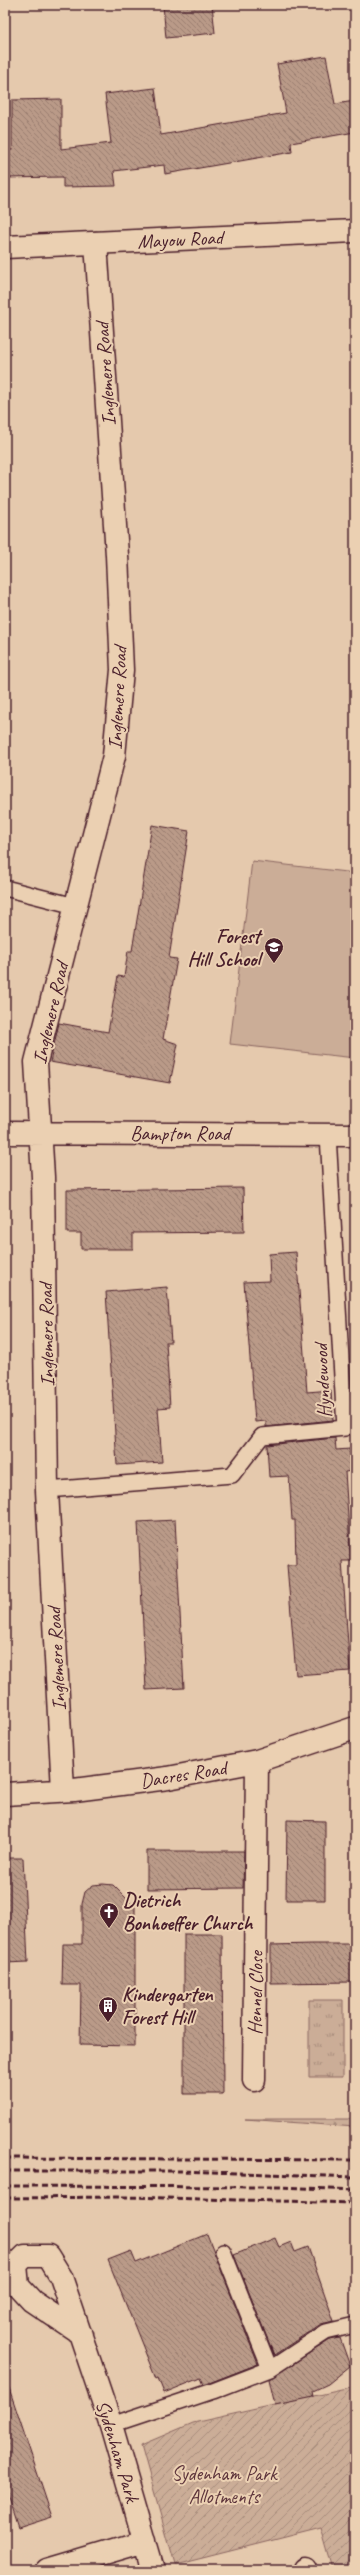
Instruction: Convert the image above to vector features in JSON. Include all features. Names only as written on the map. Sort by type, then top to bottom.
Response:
[{"type":"street","name":"Mayow Road","points":[[5,248],[355,231]]},
{"type":"street","name":"Inglemere Road","points":[[63,1790],[47,1490],[47,1371],[43,1177],[39,1132],[36,1062],[114,756],[122,670],[117,555],[96,243]]},
{"type":"street","name":"Bampton Road","points":[[5,1133],[355,1135]]},
{"type":"street","name":"Dacres Road","points":[[5,1794],[63,1790],[168,1778],[257,1761],[355,1728]]},
{"type":"street","name":"Hennel Close","points":[[254,2080],[257,1761]]},
{"type":"street","name":"Sydenham Park","points":[[80,2334],[112,2425],[153,2570]]},
{"type":"street","points":[[47,2570],[145,2541]]},
{"type":"lane","points":[[5,888],[75,906]]},
{"type":"lane","name":"Hyndewood","points":[[47,1490],[232,1475],[262,1436],[345,1428],[328,1135]]},
{"type":"lane","points":[[223,2251],[270,2369]]},
{"type":"lane","points":[[112,2425],[214,2391],[270,2369],[326,2332],[355,2325]]},
{"type":"green space","points":[[252,861],[355,873],[355,1058],[230,1044]]},
{"type":"green space","points":[[309,2000],[343,2000],[343,2077],[309,2077]]},
{"type":"green space","points":[[245,2119],[355,2119],[355,2127]]},
{"type":"green space","name":"Sydenham Park Allotments","points":[[355,2387],[355,2570],[333,2570],[321,2528],[175,2565],[141,2445],[193,2423]]},
{"type":"building","points":[[163,5],[212,5],[215,33],[166,38]]},
{"type":"building","points":[[326,56],[335,104],[355,101],[355,132],[291,143],[292,152],[165,174],[164,165],[114,171],[116,186],[63,187],[63,177],[5,178],[5,150],[12,150],[12,100],[61,99],[61,149],[111,143],[105,94],[155,88],[161,135],[286,113],[277,64]]},
{"type":"building","points":[[152,825],[189,831],[169,958],[177,959],[163,1039],[178,1044],[170,1083],[50,1062],[59,1023],[108,1032],[118,976],[124,977],[128,951],[132,951]]},
{"type":"building","points":[[243,1188],[244,1232],[133,1233],[133,1249],[81,1249],[81,1233],[67,1233],[67,1190]]},
{"type":"building","points":[[296,1252],[307,1392],[331,1390],[333,1420],[266,1427],[266,1421],[255,1422],[244,1282],[270,1281],[269,1254]]},
{"type":"building","points":[[167,1287],[171,1342],[166,1342],[170,1407],[158,1408],[162,1462],[117,1465],[106,1292]]},
{"type":"building","points":[[335,1438],[336,1450],[350,1449],[351,1471],[345,1472],[351,1561],[342,1561],[350,1671],[296,1675],[287,1565],[296,1565],[295,1520],[292,1520],[289,1476],[269,1477],[267,1445]]},
{"type":"building","points":[[175,1520],[184,1688],[146,1690],[138,1522]]},
{"type":"building","points":[[287,1820],[325,1821],[325,1900],[286,1900]]},
{"type":"building","points":[[147,1851],[244,1851],[243,1888],[147,1889]]},
{"type":"building","points":[[5,1858],[23,1858],[28,1962],[5,1963]]},
{"type":"building","name":"Dietrich Bonhoeffer Church","points":[[93,1885],[113,1885],[135,1907],[135,2046],[80,2045],[81,1985],[62,1985],[63,1944],[82,1944],[82,1904],[85,1892]]},
{"type":"building","points":[[184,1934],[222,1934],[223,2094],[184,2094]]},
{"type":"building","points":[[355,1944],[355,1982],[271,1983],[271,1945]]},
{"type":"building","points":[[207,2234],[258,2364],[204,2385],[201,2378],[164,2393],[158,2378],[156,2379],[108,2260],[131,2251],[136,2263]]},
{"type":"building","points":[[275,2238],[279,2247],[291,2242],[295,2252],[308,2247],[334,2321],[321,2324],[274,2355],[234,2255]]},
{"type":"building","points":[[340,2338],[350,2366],[328,2384],[313,2391],[314,2397],[275,2405],[269,2379],[330,2340]]},
{"type":"building","points":[[9,2388],[52,2517],[18,2528],[5,2488],[5,2389]]},
{"type":"railway","points":[[5,2158],[355,2160]]},
{"type":"railway","points":[[5,2171],[181,2171],[355,2177]]},
{"type":"railway","points":[[5,2186],[279,2187],[355,2190]]},
{"type":"railway","points":[[5,2198],[126,2197],[355,2203]]},
{"type":"place","name":"Forest Hill School","points":[[274,964]]},
{"type":"place","name":"Dietrich Bonhoeffer Church","points":[[109,1929]]},
{"type":"place","name":"Kindergarten Forest Hill","points":[[108,2023]]}]
